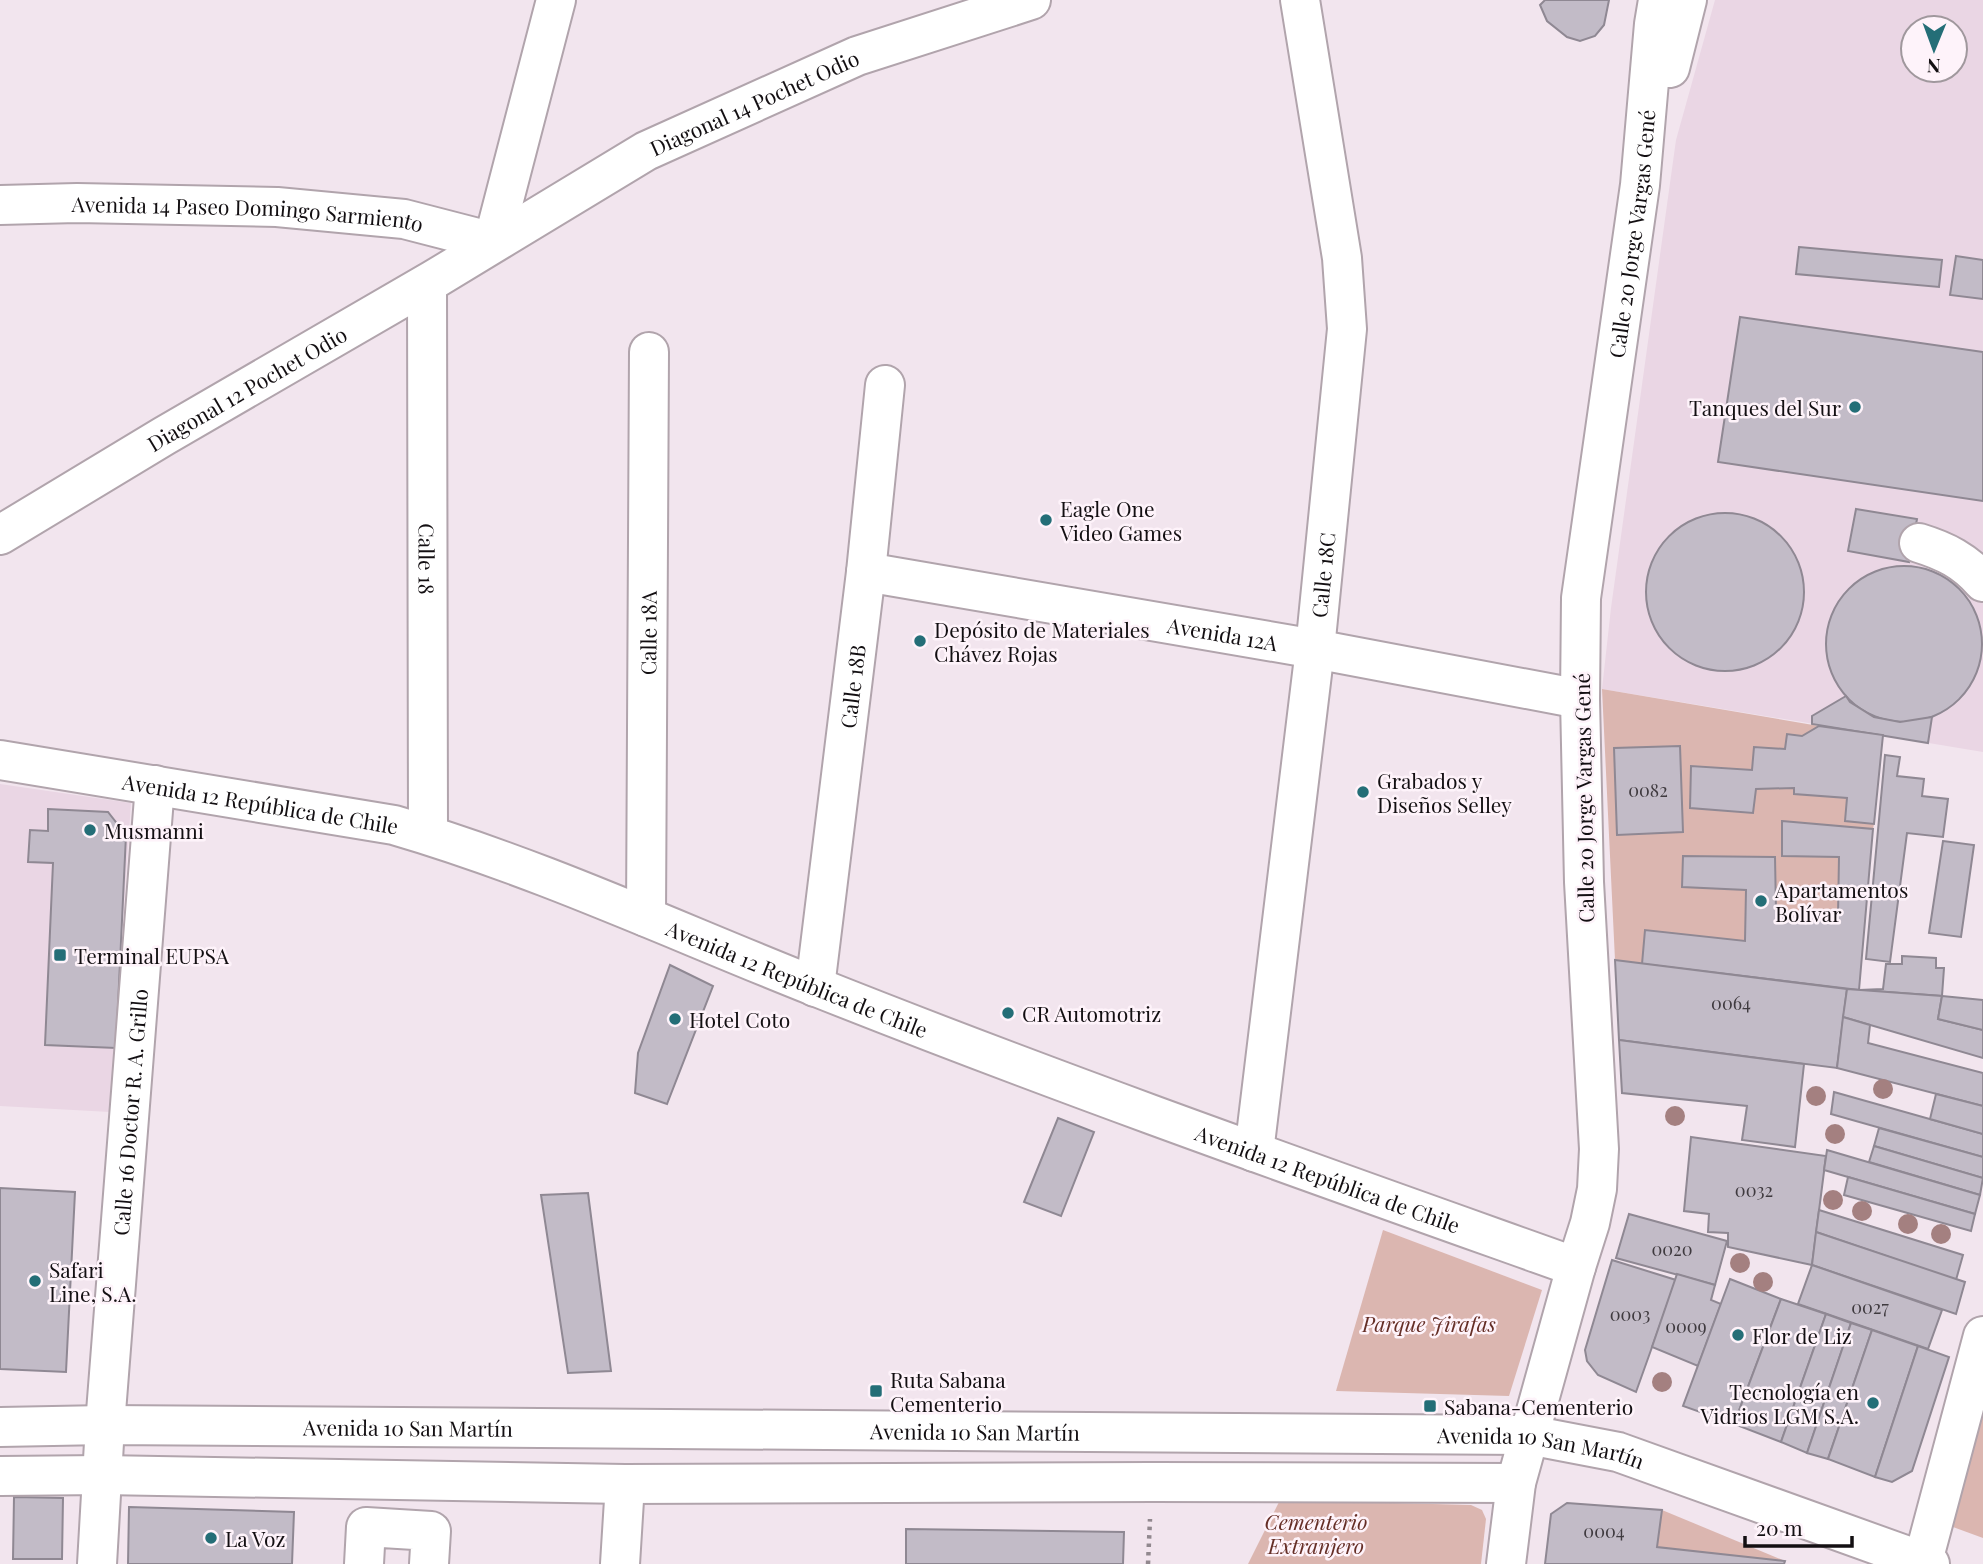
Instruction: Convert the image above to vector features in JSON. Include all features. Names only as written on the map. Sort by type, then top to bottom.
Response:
[{"type":"street","points":[[493,242],[556,0]]},
{"type":"street","name":"Diagonal 14 Pochet Odio","points":[[493,242],[646,151],[856,56],[1031,0]]},
{"type":"street","name":"Calle 18C","points":[[1254,1152],[1315,649],[1347,328],[1342,258],[1300,0]]},
{"type":"street","points":[[1640,185],[1687,0]]},
{"type":"street","name":"Calle 20 Jorge Vargas Gené","points":[[1506,1564],[1516,1483],[1590,1223],[1597,1189],[1599,1149],[1584,882],[1581,598],[1640,185],[1655,8]]},
{"type":"street","name":"Avenida 14 Paseo Domingo Sarmiento","points":[[0,205],[76,203],[277,207],[404,219],[493,242]]},
{"type":"street","name":"Diagonal 12 Pochet Odio","points":[[0,535],[164,436],[428,284],[493,242]]},
{"type":"street","name":"Calle 18","points":[[428,284],[428,835]]},
{"type":"street","name":"Calle 18A","points":[[646,917],[649,352]]},
{"type":"street","name":"Calle 18B","points":[[815,987],[866,572],[885,385]]},
{"type":"street","points":[[1919,543],[1942,550],[1958,559],[1983,582]]},
{"type":"street","name":"Avenida 12A","points":[[866,572],[1315,649],[1580,699]]},
{"type":"street","name":"Avenida 12 República de Chile","points":[[0,760],[394,825],[428,835],[501,859],[815,987],[1254,1152],[1576,1267]]},
{"type":"street","name":"Calle 16 Doctor R. A. Grillo","points":[[97,1564],[105,1425],[155,785]]},
{"type":"street","points":[[1927,1563],[1983,1336]]},
{"type":"street","name":"Avenida 10 San Martín","points":[[0,1427],[105,1425],[1528,1435],[1618,1452],[1927,1563]]},
{"type":"street","name":"Avenida 10 San Martín","points":[[0,1476],[103,1475],[625,1484],[1516,1483]]},
{"type":"street","points":[[620,1564],[625,1484]]},
{"type":"street","points":[[364,1564],[366,1527],[431,1531],[429,1564]]},
{"type":"path","points":[[1148,1564],[1152,1482]]},
{"type":"shaded area","points":[[1715,0],[1983,0],[1983,752],[1602,689],[1676,140]]},
{"type":"shaded area","name":"Terminal EUPSA","points":[[0,784],[131,803],[110,1112],[0,1106]]},
{"type":"green space","points":[[1602,689],[1819,726],[1802,736],[1787,735],[1785,749],[1754,747],[1752,770],[1692,766],[1690,808],[1752,813],[1756,789],[1794,788],[1794,794],[1847,798],[1845,820],[1874,824],[1873,829],[1782,821],[1839,857],[1838,915],[1776,911],[1775,857],[1684,856],[1682,887],[1746,890],[1745,941],[1645,930],[1642,964],[1615,960]]},
{"type":"green space","name":"Parque Jirafas","points":[[1383,1230],[1542,1290],[1509,1396],[1336,1391]]},
{"type":"green space","points":[[1983,1414],[1983,1538],[1953,1527]]},
{"type":"green space","name":"Cementerio Extranjero","points":[[1280,1500],[1471,1505],[1482,1510],[1486,1519],[1481,1564],[1248,1564]]},
{"type":"green space","points":[[1662,1510],[1785,1561],[1657,1547]]},
{"type":"building","points":[[1545,0],[1609,0],[1604,25],[1595,36],[1580,41],[1567,37],[1547,21],[1540,5]]},
{"type":"building","points":[[1799,247],[1942,260],[1939,287],[1796,274]]},
{"type":"building","points":[[1956,256],[1983,260],[1983,299],[1950,295]]},
{"type":"building","name":"Tanques del Sur","points":[[1740,317],[1983,352],[1983,501],[1718,462]]},
{"type":"building","points":[[1856,509],[1917,519],[1909,562],[1848,551]]},
{"type":"building","points":[[1725,513],[1755,519],[1781,536],[1798,562],[1804,592],[1798,622],[1781,648],[1755,665],[1725,671],[1695,665],[1669,648],[1652,622],[1646,592],[1652,562],[1669,536],[1695,519]]},
{"type":"building","points":[[1904,566],[1934,572],[1959,589],[1976,614],[1982,644],[1976,674],[1959,699],[1934,716],[1904,722],[1874,716],[1849,699],[1832,674],[1826,644],[1832,614],[1849,589],[1874,572]]},
{"type":"building","points":[[1846,696],[1850,702],[1874,717],[1900,722],[1932,717],[1928,743],[1812,724],[1812,716]]},
{"type":"building","name":"Apartamentos Bolívar","points":[[1819,726],[1883,735],[1874,824],[1845,821],[1847,798],[1794,794],[1794,788],[1756,789],[1753,813],[1690,808],[1691,766],[1752,770],[1754,747],[1785,749],[1787,734],[1802,736]]},
{"type":"building","points":[[1680,746],[1683,832],[1617,835],[1614,748]]},
{"type":"building","points":[[1885,755],[1900,757],[1897,776],[1924,779],[1922,796],[1948,799],[1943,837],[1907,833],[1890,962],[1866,959]]},
{"type":"building","points":[[48,809],[108,812],[126,835],[116,1048],[45,1045],[53,863],[28,862],[30,830],[48,831]]},
{"type":"building","name":"Apartamentos Bolívar","points":[[1782,821],[1873,829],[1859,990],[1642,964],[1645,930],[1745,941],[1746,890],[1682,887],[1683,856],[1775,857],[1776,911],[1838,915],[1839,857],[1782,856]]},
{"type":"building","points":[[1943,841],[1974,845],[1961,937],[1929,933]]},
{"type":"building","points":[[1902,956],[1936,958],[1936,968],[1944,968],[1942,996],[1859,990],[1883,989],[1886,964],[1902,964]]},
{"type":"building","points":[[1615,960],[1847,989],[1837,1068],[1619,1040]]},
{"type":"building","name":"Hotel Coto","points":[[670,965],[713,986],[667,1104],[635,1093],[638,1053]]},
{"type":"building","points":[[1847,989],[1942,996],[1938,1019],[1983,1030],[1983,1058],[1843,1017]]},
{"type":"building","points":[[1942,996],[1983,1000],[1983,1030],[1938,1019]]},
{"type":"building","points":[[1843,1017],[1870,1025],[1868,1043],[1983,1073],[1983,1106],[1837,1068]]},
{"type":"building","points":[[1619,1040],[1804,1064],[1795,1147],[1742,1140],[1747,1106],[1622,1093]]},
{"type":"building","points":[[1834,1092],[1983,1134],[1983,1157],[1831,1114]]},
{"type":"building","points":[[1936,1094],[1983,1106],[1983,1134],[1930,1119]]},
{"type":"building","points":[[1058,1118],[1094,1132],[1061,1216],[1024,1202]]},
{"type":"building","points":[[1879,1128],[1983,1157],[1983,1178],[1874,1146]]},
{"type":"building","points":[[1691,1137],[1826,1156],[1812,1265],[1728,1247],[1728,1233],[1708,1232],[1709,1214],[1684,1211]]},
{"type":"building","points":[[1874,1146],[1983,1178],[1980,1195],[1869,1162]]},
{"type":"building","points":[[1827,1150],[1980,1195],[1975,1214],[1824,1170]]},
{"type":"building","points":[[1848,1177],[1975,1214],[1971,1231],[1844,1195]]},
{"type":"building","name":"Safari Line, S.A.","points":[[0,1188],[75,1192],[66,1372],[0,1369]]},
{"type":"building","points":[[588,1193],[611,1371],[568,1373],[541,1195]]},
{"type":"building","points":[[1819,1210],[1963,1255],[1956,1280],[1816,1232]]},
{"type":"building","points":[[1629,1214],[1727,1241],[1715,1285],[1616,1258]]},
{"type":"building","points":[[1816,1232],[1965,1282],[1956,1314],[1812,1265]]},
{"type":"building","points":[[1612,1260],[1676,1280],[1636,1392],[1598,1375],[1587,1361],[1585,1350]]},
{"type":"building","points":[[1812,1265],[1942,1310],[1928,1349],[1798,1304]]},
{"type":"building","points":[[1677,1274],[1715,1285],[1711,1300],[1721,1304],[1698,1366],[1652,1347]]},
{"type":"building","name":"Flor de Liz","points":[[1730,1279],[1781,1299],[1734,1424],[1683,1406]]},
{"type":"building","points":[[1781,1299],[1826,1314],[1781,1442],[1734,1424]]},
{"type":"building","points":[[1826,1314],[1851,1323],[1807,1453],[1781,1442]]},
{"type":"building","points":[[1851,1323],[1872,1330],[1828,1459],[1807,1453]]},
{"type":"building","name":"Tecnología en Vidrios LGM S.A.","points":[[1872,1330],[1918,1346],[1875,1477],[1828,1459]]},
{"type":"building","points":[[1918,1346],[1949,1357],[1912,1471],[1892,1482],[1875,1477]]},
{"type":"building","points":[[14,1497],[63,1498],[62,1559],[13,1559]]},
{"type":"building","points":[[1567,1503],[1662,1510],[1657,1547],[1785,1561],[1784,1564],[1545,1564],[1551,1514]]},
{"type":"building","name":"La Voz","points":[[129,1507],[294,1512],[292,1564],[128,1564]]},
{"type":"building","points":[[906,1529],[1124,1532],[1123,1564],[906,1564]]},
{"type":"place","name":"Tanques del Sur","points":[[1855,407]]},
{"type":"place","name":"Eagle One Video Games","points":[[1046,520]]},
{"type":"place","name":"Depósito de Materiales Chávez Rojas","points":[[920,641]]},
{"type":"place","name":"Grabados y Diseños Selley","points":[[1363,792]]},
{"type":"place","name":"Musmanni","points":[[90,830]]},
{"type":"place","name":"Apartamentos Bolívar","points":[[1761,901]]},
{"type":"place","name":"Terminal EUPSA","points":[[60,955]]},
{"type":"place","name":"CR Automotriz","points":[[1008,1013]]},
{"type":"place","name":"Hotel Coto","points":[[675,1019]]},
{"type":"place","name":"Safari Line, S.A.","points":[[35,1281]]},
{"type":"place","name":"Flor de Liz","points":[[1738,1335]]},
{"type":"place","name":"Ruta Sabana Cementerio","points":[[876,1391]]},
{"type":"place","name":"Tecnología en Vidrios LGM S.A.","points":[[1873,1403]]},
{"type":"place","name":"Sabana-Cementerio","points":[[1430,1406]]},
{"type":"place","name":"La Voz","points":[[211,1538]]}]
